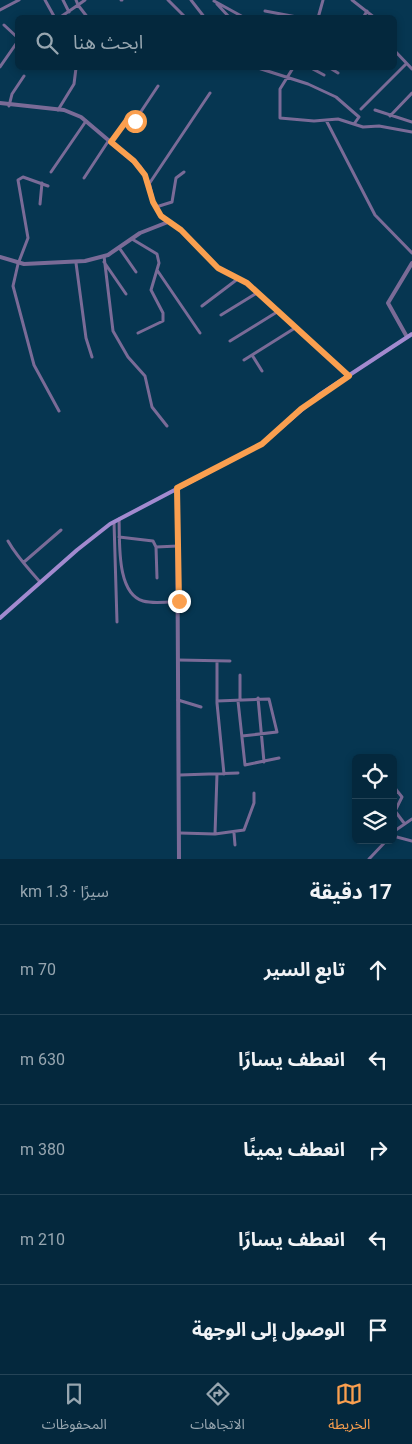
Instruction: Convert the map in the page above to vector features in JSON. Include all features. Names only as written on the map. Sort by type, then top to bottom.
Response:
[{"type":"main road","points":[[0,618],[91,538],[114,522],[262,444],[301,409],[412,334]]},
{"type":"street","points":[[0,10],[19,0]]},
{"type":"street","points":[[45,0],[53,15]]},
{"type":"street","points":[[63,0],[69,12]]},
{"type":"street","points":[[76,0],[86,15]]},
{"type":"street","points":[[64,15],[85,0]]},
{"type":"street","points":[[168,0],[183,15]]},
{"type":"street","points":[[191,0],[202,15]]},
{"type":"street","points":[[213,0],[227,15]]},
{"type":"street","points":[[213,0],[240,15]]},
{"type":"street","points":[[319,15],[323,0]]},
{"type":"street","points":[[352,0],[372,15]]},
{"type":"street","points":[[265,11],[286,15]]},
{"type":"street","points":[[365,15],[367,11]]},
{"type":"street","points":[[4,25],[15,36]]},
{"type":"street","points":[[0,67],[15,44]]},
{"type":"street","points":[[397,54],[412,69]]},
{"type":"street","points":[[361,109],[406,64]]},
{"type":"street","points":[[58,110],[74,84],[74,70]]},
{"type":"street","points":[[265,70],[286,76],[336,97],[359,117],[354,124]]},
{"type":"street","points":[[291,70],[280,89],[280,118],[338,119],[354,124],[412,132]]},
{"type":"street","points":[[315,70],[324,75]]},
{"type":"street","points":[[334,70],[338,72]]},
{"type":"street","points":[[9,106],[12,94],[24,76]]},
{"type":"street","points":[[84,178],[127,120],[136,119],[158,86]]},
{"type":"street","points":[[149,184],[210,93]]},
{"type":"street","points":[[390,116],[412,93]]},
{"type":"street","points":[[0,103],[9,106],[73,112],[86,121],[140,167],[149,184],[149,192],[156,207],[168,222],[181,230],[218,268],[239,278],[257,293],[349,376]]},
{"type":"street","points":[[375,110],[412,122]]},
{"type":"street","points":[[326,120],[375,215],[412,254]]},
{"type":"street","points":[[51,172],[86,121]]},
{"type":"street","points":[[156,207],[172,202],[176,178],[184,172]]},
{"type":"street","points":[[48,186],[23,178],[18,180],[28,238],[18,264],[13,286],[30,352],[59,411]]},
{"type":"street","points":[[40,204],[42,183]]},
{"type":"street","points":[[0,257],[18,264],[76,262],[104,256],[120,249],[132,239],[156,225],[168,222]]},
{"type":"street","points":[[132,239],[158,254],[159,264],[151,290],[163,313],[163,321],[138,334]]},
{"type":"street","points":[[120,249],[136,272]]},
{"type":"street","points":[[104,256],[113,331],[128,357],[145,376],[152,407],[167,426]]},
{"type":"street","points":[[76,262],[86,338],[92,357]]},
{"type":"street","points":[[104,262],[126,294]]},
{"type":"street","points":[[407,338],[388,304],[412,263]]},
{"type":"street","points":[[156,270],[200,333]]},
{"type":"street","points":[[202,306],[239,278]]},
{"type":"street","points":[[221,315],[257,293]]},
{"type":"street","points":[[230,342],[277,312]]},
{"type":"street","points":[[244,360],[295,328]]},
{"type":"street","points":[[252,355],[262,371]]},
{"type":"street","points":[[177,488],[179,859]]},
{"type":"street","points":[[119,519],[122,572],[136,598],[152,602],[179,601]]},
{"type":"street","points":[[114,522],[117,622]]},
{"type":"street","points":[[23,563],[61,530]]},
{"type":"street","points":[[115,536],[152,541],[156,547],[157,578]]},
{"type":"street","points":[[8,541],[23,563],[40,582]]},
{"type":"street","points":[[156,547],[178,546]]},
{"type":"street","points":[[178,660],[230,661]]},
{"type":"street","points":[[217,661],[216,701],[224,774]]},
{"type":"street","points":[[240,675],[239,700],[245,765],[279,758]]},
{"type":"street","points":[[216,701],[258,698],[267,698],[270,701],[278,729],[275,734],[242,736]]},
{"type":"street","points":[[258,698],[263,735],[264,762]]},
{"type":"street","points":[[178,700],[201,707]]},
{"type":"street","points":[[180,775],[238,773]]},
{"type":"street","points":[[215,834],[217,774]]},
{"type":"street","points":[[180,833],[215,834],[234,833],[244,830],[254,803],[254,793]]},
{"type":"street","points":[[397,795],[402,799],[395,812],[404,823]]},
{"type":"street","points":[[397,829],[412,819]]},
{"type":"street","points":[[234,833],[235,845]]},
{"type":"street","points":[[397,837],[412,841]]},
{"type":"street","points":[[369,859],[382,844]]},
{"type":"route","points":[[135,121],[127,120],[111,142],[140,167],[149,184],[149,192],[153,202],[161,216],[181,230],[218,268],[247,283],[349,376],[301,409],[262,444],[177,488],[179,601]]}]
